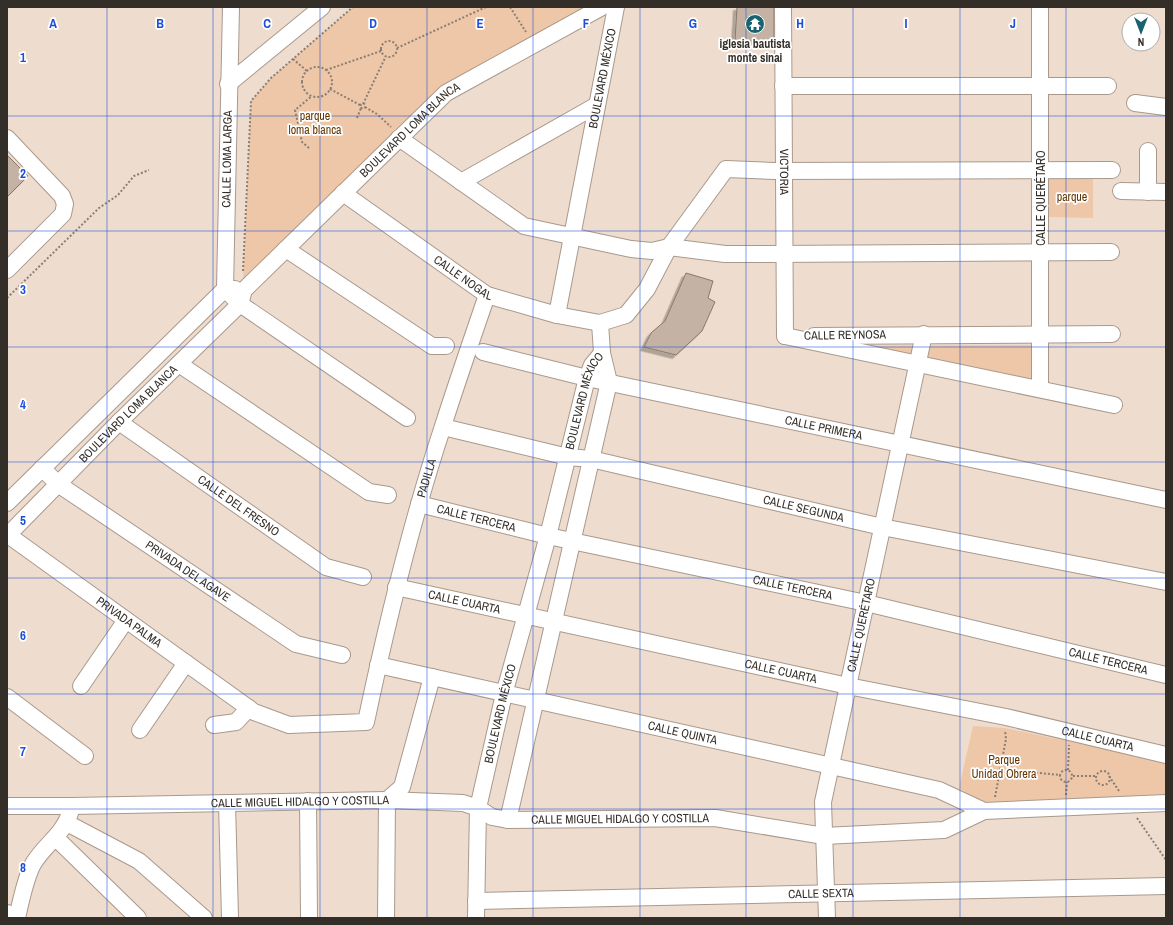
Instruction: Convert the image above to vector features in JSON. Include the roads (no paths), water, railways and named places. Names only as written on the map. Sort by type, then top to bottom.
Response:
[{"type":"main road","points":[[7,915],[10,918]]},
{"type":"street","name":"CALLE LOMA LARGA","points":[[225,289],[228,84],[231,7]]},
{"type":"street","points":[[228,84],[305,14],[322,7]]},
{"type":"street","name":"BOULEVARD LOMA BLANCA","points":[[8,536],[119,422],[179,364],[286,249],[343,193],[397,135],[446,93],[602,7]]},
{"type":"street","name":"BOULEVARD MÉXICO","points":[[557,315],[616,7]]},
{"type":"street","name":"VICTORIA","points":[[783,7],[782,86],[784,336]]},
{"type":"street","name":"CALLE QUERÉTARO","points":[[1040,7],[1040,389]]},
{"type":"street","points":[[782,86],[1108,86]]},
{"type":"street","points":[[1135,103],[1166,107]]},
{"type":"street","points":[[461,182],[597,105]]},
{"type":"street","points":[[397,135],[524,226],[631,249],[652,251],[669,247],[725,254],[1111,252]]},
{"type":"street","points":[[7,138],[62,196],[65,204],[63,214],[7,270]]},
{"type":"street","points":[[1148,151],[1148,192]]},
{"type":"street","points":[[602,353],[600,323],[626,315],[647,289],[669,247],[726,169],[783,171],[1112,170]]},
{"type":"street","points":[[1121,191],[1166,192]]},
{"type":"street","name":"CALLE NOGAL","points":[[343,193],[487,295],[557,315],[600,323]]},
{"type":"street","points":[[286,249],[432,346],[446,346]]},
{"type":"street","points":[[225,289],[242,297],[408,418]]},
{"type":"street","name":"BOULEVARD LOMA BLANCA","points":[[7,503],[225,289]]},
{"type":"street","name":"PADILLA","points":[[378,665],[396,587],[419,504],[487,295]]},
{"type":"street","name":"CALLE QUERÉTARO","points":[[827,918],[823,802],[924,334]]},
{"type":"street","name":"CALLE REYNOSA","points":[[784,336],[1112,334]]},
{"type":"street","name":"CALLE REYNOSA","points":[[784,336],[1114,405]]},
{"type":"street","name":"CALLE PRIMERA","points":[[483,352],[587,378],[1166,500]]},
{"type":"street","name":"BOULEVARD MÉXICO","points":[[476,918],[478,808],[504,694],[548,536],[587,378],[592,365],[602,353]]},
{"type":"street","name":"BOULEVARD MÉXICO","points":[[508,820],[609,382],[602,353]]},
{"type":"street","points":[[179,364],[369,492],[388,495]]},
{"type":"street","name":"CALLE DEL FRESNO","points":[[119,422],[326,567],[363,577]]},
{"type":"street","name":"CALLE SEGUNDA","points":[[443,427],[568,457],[591,460],[882,527],[1166,582]]},
{"type":"street","name":"PRIVADA DEL AGAVE","points":[[42,468],[58,484],[296,644],[342,655]]},
{"type":"street","name":"CALLE TERCERA","points":[[419,504],[548,536],[866,603],[1166,675]]},
{"type":"street","name":"PRIVADA PALMA","points":[[8,536],[249,708],[289,725],[366,722],[378,665]]},
{"type":"street","name":"CALLE CUARTA","points":[[396,587],[527,614],[554,622],[848,686],[1006,717],[1166,755]]},
{"type":"street","points":[[81,686],[126,620]]},
{"type":"street","points":[[140,730],[186,663]]},
{"type":"street","name":"CALLE QUINTA","points":[[378,665],[939,790],[989,806]]},
{"type":"street","points":[[386,918],[387,800],[402,787],[432,677]]},
{"type":"street","points":[[7,697],[85,756]]},
{"type":"street","points":[[214,725],[236,722],[249,708]]},
{"type":"street","name":"CALLE MIGUEL HIDALGO Y COSTILLA","points":[[7,806],[387,800],[463,804],[478,808],[492,817],[508,820],[714,818],[824,836],[944,830],[989,806],[1166,803]]},
{"type":"street","points":[[308,801],[309,918]]},
{"type":"street","points":[[226,803],[230,918]]},
{"type":"street","points":[[18,918],[21,900],[33,864],[67,823],[72,806]]},
{"type":"street","points":[[67,823],[139,861],[204,918]]},
{"type":"street","points":[[52,842],[138,918]]},
{"type":"street","name":"CALLE SEXTA","points":[[476,901],[827,895],[1166,886]]},
{"type":"place","name":"iglesia bautista monte sinai","points":[[755,24]]},
{"type":"park label","name":"parque loma blanca","points":[[315,123]]},
{"type":"park label","name":"parque","points":[[1072,197]]},
{"type":"park label","name":"Parque Unidad Obrera","points":[[1004,767]]}]
